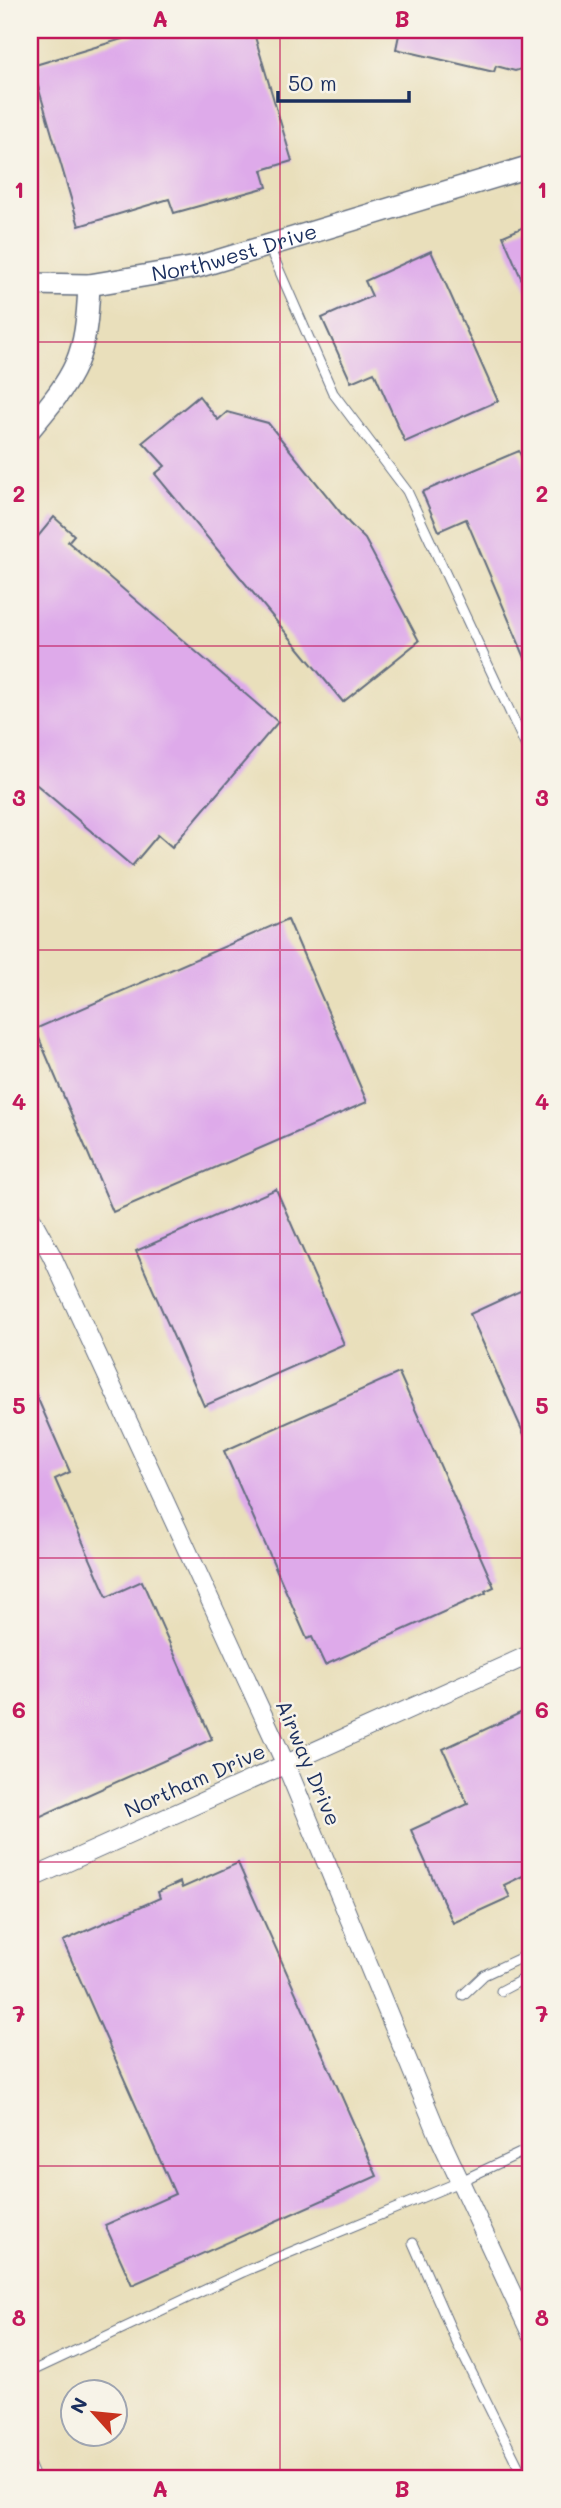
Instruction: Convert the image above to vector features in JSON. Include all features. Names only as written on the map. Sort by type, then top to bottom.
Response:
[{"type":"street","name":"Northwest Drive","points":[[30,284],[89,285],[197,267],[531,166]]},
{"type":"street","points":[[30,429],[66,386],[77,366],[85,339],[89,285]]},
{"type":"street","name":"Airway Drive","points":[[30,1216],[52,1256],[286,1765],[459,2182],[531,2334]]},
{"type":"street","name":"Northam Drive","points":[[30,1879],[531,1654]]},
{"type":"lane","points":[[269,247],[333,393],[407,491],[531,757]]},
{"type":"lane","points":[[463,1995],[484,1975],[531,1953]]},
{"type":"lane","points":[[501,1991],[531,1976]]},
{"type":"lane","points":[[30,2372],[243,2272],[459,2182],[531,2148]]},
{"type":"lane","points":[[414,2243],[457,2343],[524,2478]]},
{"type":"lane","points":[[30,2466],[35,2478]]},
{"type":"building","points":[[152,30],[253,30],[292,161],[262,170],[267,187],[174,213],[169,199],[79,226],[32,66]]},
{"type":"building","points":[[400,30],[531,30],[531,66],[515,71],[496,66],[494,72],[396,49]]},
{"type":"building","points":[[531,224],[531,301],[503,236]]},
{"type":"building","points":[[431,251],[498,401],[405,442],[374,372],[351,382],[322,318],[372,296],[365,281]]},
{"type":"building","points":[[199,396],[218,420],[227,412],[268,423],[365,539],[419,641],[343,702],[155,474],[165,466],[143,442]]},
{"type":"building","points":[[519,451],[531,479],[531,672],[466,519],[439,531],[422,492]]},
{"type":"building","points":[[54,517],[74,535],[68,542],[278,722],[172,847],[158,835],[132,866],[30,779],[30,546]]},
{"type":"building","points":[[288,919],[367,1102],[113,1212],[35,1029]]},
{"type":"building","points":[[276,1189],[344,1344],[204,1406],[136,1251]]},
{"type":"building","points":[[531,1286],[531,1450],[470,1314]]},
{"type":"building","points":[[399,1373],[494,1587],[325,1665],[312,1637],[307,1639],[224,1451]]},
{"type":"building","points":[[30,1381],[70,1472],[55,1479],[107,1597],[142,1581],[212,1739],[30,1821]]},
{"type":"building","points":[[531,1708],[531,1872],[504,1885],[510,1897],[453,1923],[411,1830],[468,1804],[443,1749]]},
{"type":"building","points":[[238,1863],[377,2176],[132,2285],[105,2225],[175,2194],[63,1941],[160,1898],[158,1892],[180,1882],[182,1888]]}]
